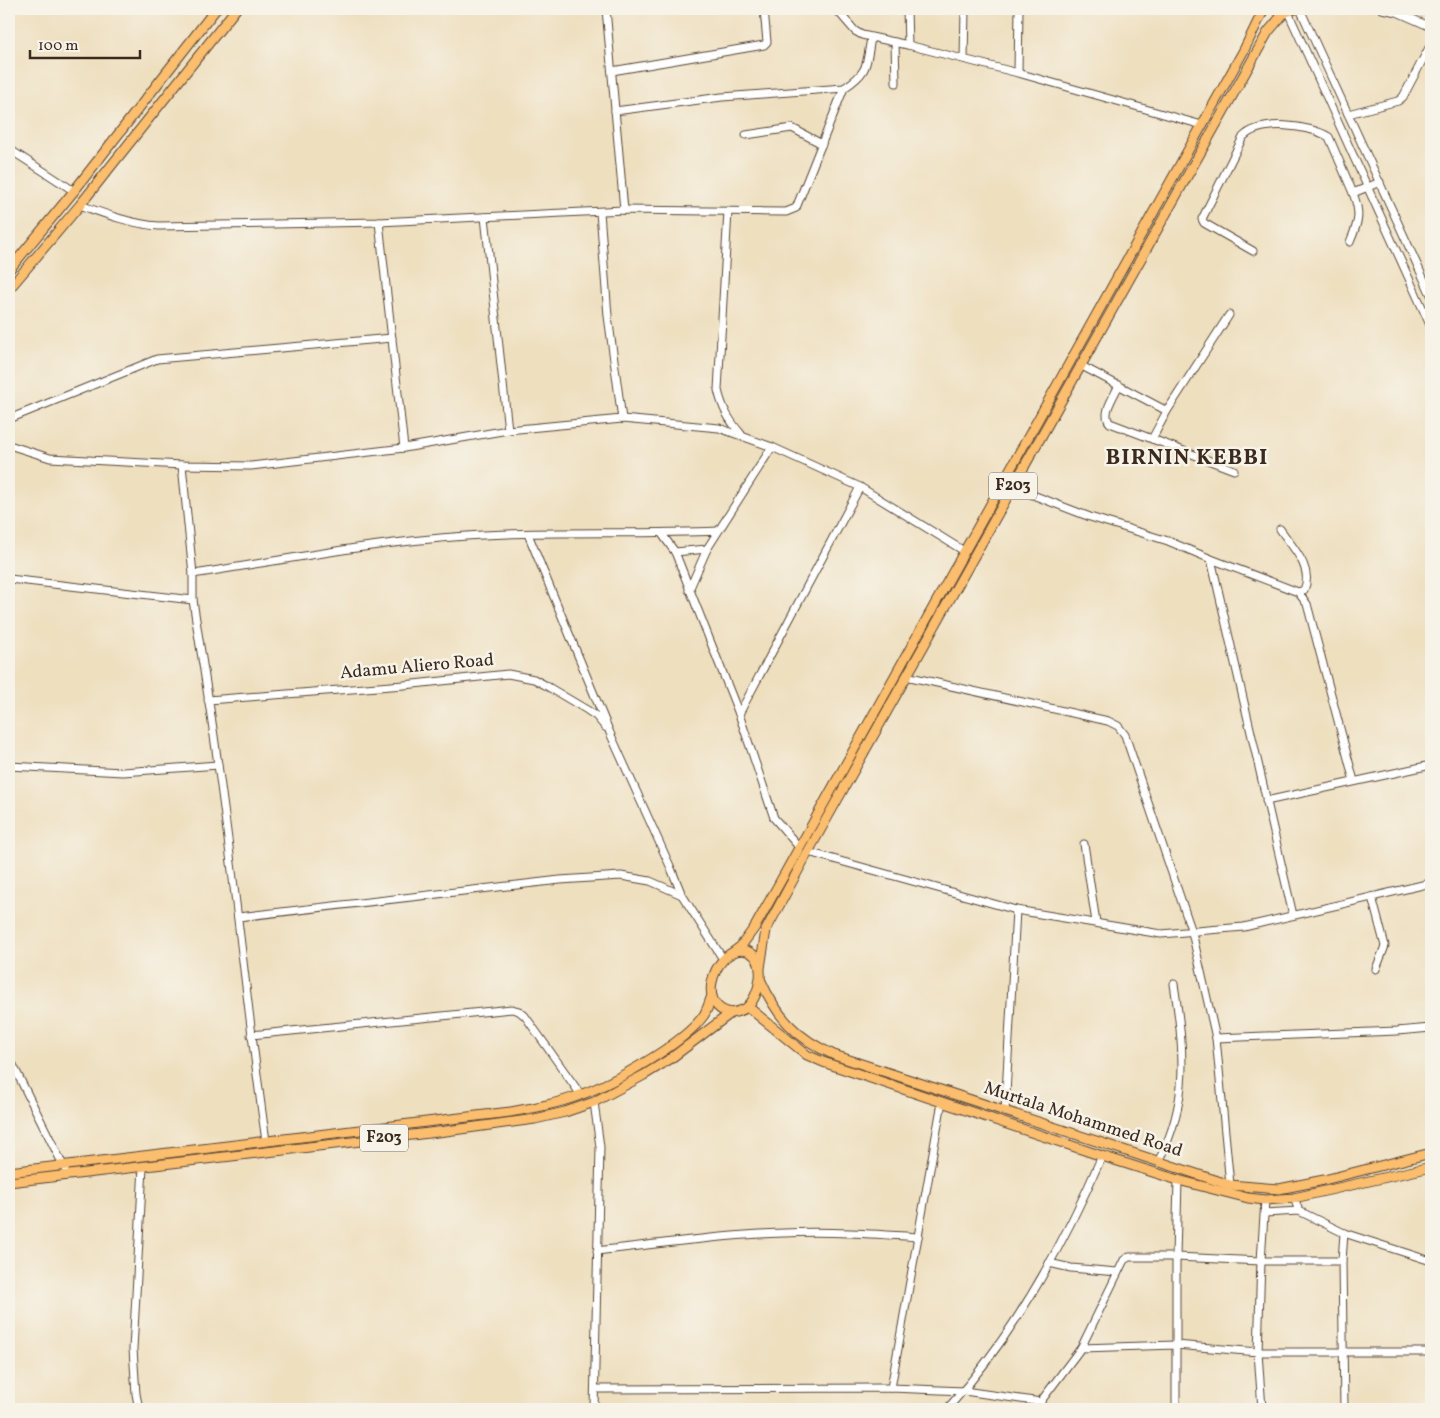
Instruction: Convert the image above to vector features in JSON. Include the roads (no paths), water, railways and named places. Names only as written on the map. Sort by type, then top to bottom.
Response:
[{"type":"main road","points":[[9,270],[74,191],[216,9]]},
{"type":"main road","points":[[9,289],[80,205],[236,9]]},
{"type":"main road","name":"F203","points":[[732,953],[741,946],[755,927],[1248,44],[1264,9]]},
{"type":"main road","points":[[1274,9],[1289,11]]},
{"type":"main road","name":"F203","points":[[760,968],[766,930],[808,852],[1263,40],[1268,32],[1289,11]]},
{"type":"main road","points":[[747,952],[756,958],[760,968],[760,979],[748,1007],[731,1013],[718,1008],[711,998],[711,987],[723,959],[732,953],[747,952]]},
{"type":"main road","name":"Murtala Mohammed Road","points":[[760,979],[774,1008],[785,1021],[806,1040],[834,1055],[1158,1162],[1248,1198],[1265,1200],[1294,1198],[1431,1168]]},
{"type":"main road","name":"F203","points":[[9,1172],[510,1112],[555,1103],[581,1095],[623,1075],[670,1046],[700,1021],[708,1008],[711,998]]},
{"type":"main road","name":"Murtala Mohammed Road","points":[[748,1007],[808,1055],[823,1062],[1178,1180],[1279,1190],[1431,1154]]},
{"type":"main road","name":"F203","points":[[9,1182],[535,1119],[565,1112],[594,1102],[670,1059],[731,1013]]},
{"type":"street","points":[[606,9],[624,210]]},
{"type":"street","points":[[612,71],[764,45],[767,42],[764,9]]},
{"type":"street","points":[[836,9],[856,31],[870,38],[908,44],[1202,125]]},
{"type":"street","points":[[906,9],[908,44]]},
{"type":"street","points":[[964,59],[965,9]]},
{"type":"street","points":[[1018,73],[1019,9]]},
{"type":"street","points":[[1072,9],[1084,9]]},
{"type":"street","points":[[1300,9],[1431,295]]},
{"type":"street","points":[[1382,9],[1398,12],[1431,27]]},
{"type":"street","points":[[1289,11],[1431,327]]},
{"type":"street","points":[[616,111],[722,97],[844,88],[854,82],[865,70],[870,38]]},
{"type":"street","points":[[895,42],[896,83]]},
{"type":"street","points":[[1348,114],[1403,97],[1431,44]]},
{"type":"street","points":[[80,205],[113,216],[159,226],[379,222],[624,210],[786,212],[796,208],[844,88]]},
{"type":"street","points":[[1253,251],[1204,223],[1202,218],[1243,137],[1249,131],[1260,126],[1313,129],[1330,137],[1359,208],[1358,223],[1350,242]]},
{"type":"street","points":[[746,135],[792,128],[822,144]]},
{"type":"street","points":[[9,149],[74,191]]},
{"type":"street","points":[[1353,193],[1380,182]]},
{"type":"street","points":[[728,211],[718,390],[721,404],[728,418],[742,436]]},
{"type":"street","points":[[600,212],[608,316],[622,419]]},
{"type":"street","points":[[485,217],[508,430]]},
{"type":"street","points":[[379,222],[404,448]]},
{"type":"street","points":[[1152,439],[1166,411],[1229,315]]},
{"type":"street","points":[[9,419],[157,359],[392,338]]},
{"type":"street","points":[[1080,364],[1166,411]]},
{"type":"street","points":[[1118,385],[1106,414],[1107,420],[1110,423],[1234,470]]},
{"type":"street","points":[[9,445],[50,458],[182,465],[252,466],[404,448],[508,430],[622,419],[719,428],[772,447],[860,487],[964,551]]},
{"type":"street","points":[[689,590],[707,549],[772,447]]},
{"type":"street","points":[[182,465],[193,574],[193,600],[218,765],[238,918],[250,1035],[266,1141]]},
{"type":"street","points":[[739,714],[860,487]]},
{"type":"street","points":[[1012,487],[1090,517],[1168,541],[1298,592],[1307,604],[1354,781]]},
{"type":"street","points":[[1280,529],[1306,569],[1307,584],[1304,590],[1298,592]]},
{"type":"street","points":[[193,574],[412,540],[469,535],[662,534],[718,531]]},
{"type":"street","points":[[528,534],[610,733],[682,895],[723,959]]},
{"type":"street","points":[[662,534],[675,552],[739,714],[774,818],[799,847]]},
{"type":"street","points":[[675,552],[707,549]]},
{"type":"street","points":[[1211,559],[1293,915]]},
{"type":"street","points":[[9,579],[193,600]]},
{"type":"street","name":"Adamu Aliero Road","points":[[208,700],[404,685],[508,674],[534,679],[576,703],[596,716],[610,733]]},
{"type":"street","points":[[906,676],[1108,720],[1118,726],[1125,735],[1192,932],[1216,1038],[1230,1185]]},
{"type":"street","points":[[1266,801],[1431,764]]},
{"type":"street","points":[[9,766],[123,772],[218,765]]},
{"type":"street","points":[[1084,844],[1096,922]]},
{"type":"street","points":[[808,852],[1016,910],[1161,934],[1244,928],[1431,883]]},
{"type":"street","points":[[238,918],[560,880],[622,876],[650,881],[682,895]]},
{"type":"street","points":[[1372,897],[1385,946],[1376,969]]},
{"type":"street","points":[[1005,1112],[1016,910]]},
{"type":"street","points":[[1158,1162],[1169,1142],[1180,1102],[1183,1070],[1174,984]]},
{"type":"street","points":[[250,1035],[512,1009],[519,1011],[525,1016],[581,1095]]},
{"type":"street","points":[[1216,1038],[1431,1028]]},
{"type":"street","points":[[13,1064],[64,1165],[66,1176]]},
{"type":"street","points":[[594,1102],[600,1147],[594,1409]]},
{"type":"street","points":[[891,1388],[942,1102]]},
{"type":"street","points":[[947,1409],[964,1391],[1034,1292],[1084,1197],[1102,1156]]},
{"type":"street","points":[[139,1409],[133,1349],[143,1167]]},
{"type":"street","points":[[1176,1409],[1178,1180]]},
{"type":"street","points":[[1294,1198],[1299,1211]]},
{"type":"street","points":[[1262,1409],[1258,1352],[1265,1200]]},
{"type":"street","points":[[1265,1213],[1299,1211],[1344,1233],[1431,1261]]},
{"type":"street","points":[[597,1251],[735,1235],[863,1233],[918,1237]]},
{"type":"street","points":[[1344,1233],[1342,1261],[1344,1409]]},
{"type":"street","points":[[1036,1409],[1081,1348],[1117,1272],[1124,1260],[1129,1257],[1261,1261],[1342,1261]]},
{"type":"street","points":[[1049,1263],[1071,1268],[1117,1272]]},
{"type":"street","points":[[1081,1348],[1176,1345],[1258,1352],[1431,1352]]},
{"type":"street","points":[[595,1389],[891,1388],[964,1391],[1041,1402]]},
{"type":"district","name":"BIRNIN KEBBI","points":[[1187,458]]}]
